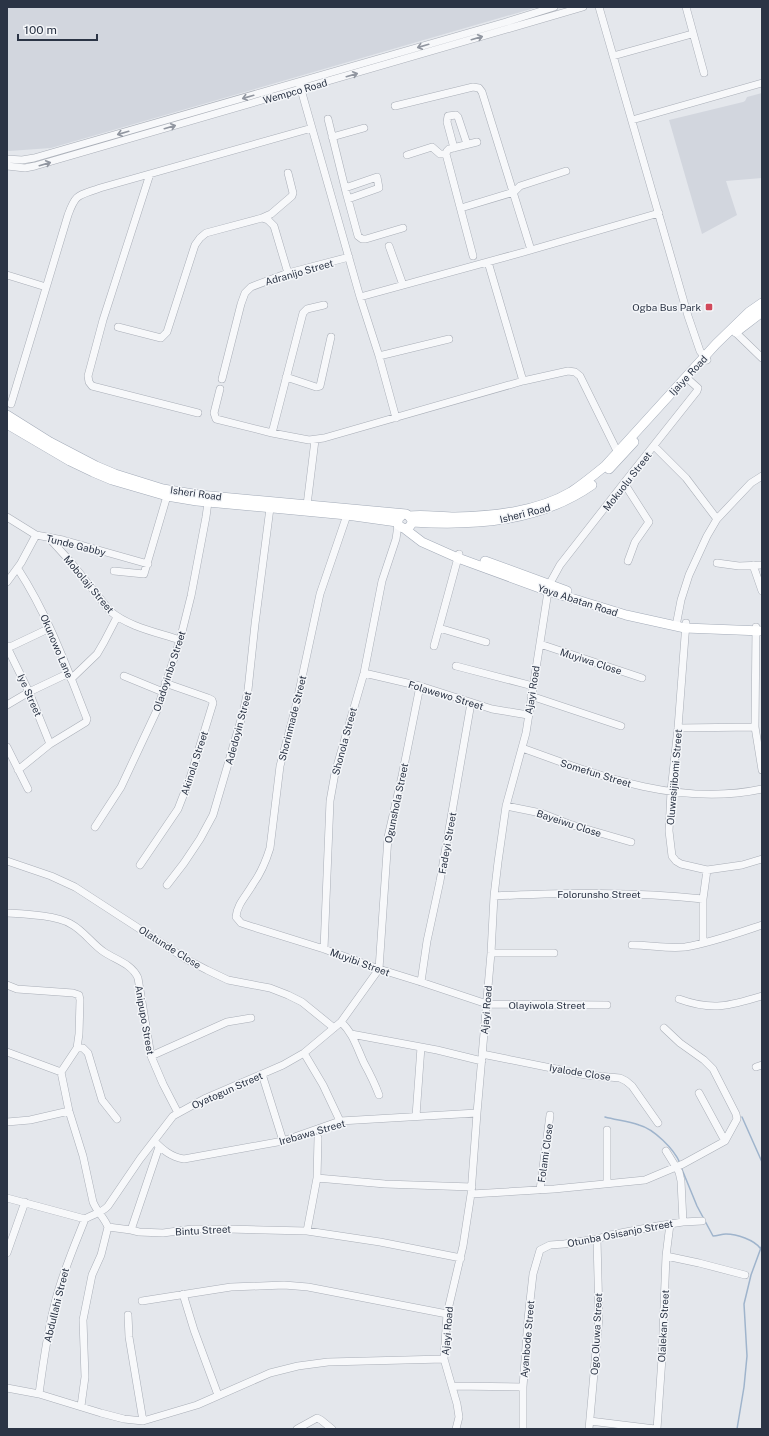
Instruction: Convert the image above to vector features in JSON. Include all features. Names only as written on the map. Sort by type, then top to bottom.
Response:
[{"type":"main road","name":"Ijaiye Road","points":[[619,454],[749,312],[762,303]]},
{"type":"main road","name":"Ijaiye Road","points":[[733,330],[762,312]]},
{"type":"main road","name":"Ijaiye Road","points":[[619,454],[689,380],[706,359]]},
{"type":"main road","name":"Isheri Road","points":[[7,416],[112,480],[167,496],[208,502],[347,515],[405,523],[475,523],[514,517],[544,510],[578,495],[592,485],[619,454]]},
{"type":"main road","name":"Isheri Road","points":[[8,427],[64,458],[94,469],[163,488],[199,495],[307,505],[405,523]]},
{"type":"main road","name":"Yaya Abatan Road","points":[[405,523],[424,537],[459,556],[501,566],[549,588],[621,609],[681,624],[759,629]]},
{"type":"street","name":"Wempco Road","points":[[7,166],[25,168],[35,166],[554,7]]},
{"type":"street","name":"Wempco Road","points":[[7,159],[22,160],[34,158],[583,7]]},
{"type":"street","points":[[599,7],[688,316],[700,351],[706,359]]},
{"type":"street","points":[[686,7],[692,34],[704,73]]},
{"type":"street","points":[[613,56],[692,34]]},
{"type":"street","points":[[632,120],[762,83]]},
{"type":"street","points":[[300,86],[396,418]]},
{"type":"street","points":[[395,106],[459,90],[473,87],[479,88],[482,92],[531,250]]},
{"type":"street","points":[[454,148],[447,122],[448,116],[456,115],[458,117],[467,144]]},
{"type":"street","points":[[328,119],[358,236],[362,239],[366,239],[403,228]]},
{"type":"street","points":[[10,404],[68,215],[72,203],[76,198],[100,188],[312,128]]},
{"type":"street","points":[[332,137],[364,128]]},
{"type":"street","points":[[446,154],[446,151],[477,142]]},
{"type":"street","points":[[407,155],[432,147],[440,154],[446,154]]},
{"type":"street","points":[[446,154],[473,256]]},
{"type":"street","points":[[461,208],[514,192],[520,186],[566,171]]},
{"type":"street","points":[[118,326],[161,338],[167,332],[195,245],[200,238],[206,234],[271,214],[292,196],[293,193],[288,173]]},
{"type":"street","points":[[150,174],[104,320],[88,376],[89,382],[92,386],[198,413]]},
{"type":"street","points":[[332,196],[346,193]]},
{"type":"street","points":[[360,297],[531,250],[659,212]]},
{"type":"street","points":[[262,218],[268,220],[274,226],[288,273]]},
{"type":"street","points":[[389,246],[403,285]]},
{"type":"street","name":"Adranijo Street","points":[[222,379],[241,304],[245,293],[251,287],[288,273],[349,257]]},
{"type":"street","points":[[488,262],[523,381]]},
{"type":"street","points":[[7,275],[46,287]]},
{"type":"street","points":[[272,433],[303,313],[307,309],[324,305]]},
{"type":"street","points":[[733,330],[762,358]]},
{"type":"street","points":[[286,377],[316,387],[320,386],[331,337]]},
{"type":"street","points":[[379,356],[449,339]]},
{"type":"street","points":[[220,389],[214,413],[216,419],[272,433],[315,440],[523,381],[568,371],[575,372],[580,376],[619,454]]},
{"type":"street","name":"Mokuolu Street","points":[[549,588],[560,565],[602,513],[624,482],[698,391],[698,388],[689,380]]},
{"type":"street","points":[[307,505],[315,440]]},
{"type":"street","points":[[654,446],[686,478],[717,518]]},
{"type":"street","name":"Oluwasijibomi Street","points":[[762,476],[751,482],[717,518],[706,536],[689,575],[682,600],[678,728],[671,791],[669,831],[672,856],[681,864],[707,870],[742,865],[762,859]]},
{"type":"street","points":[[624,482],[649,522],[635,542],[628,561]]},
{"type":"street","points":[[114,571],[142,574],[146,571],[167,496]]},
{"type":"street","name":"Oladoyinbo Street","points":[[95,827],[132,767],[158,710],[165,683],[180,640],[191,596],[208,502]]},
{"type":"street","name":"Adedoyin Street","points":[[167,885],[184,864],[213,815],[243,712],[248,690],[270,508]]},
{"type":"street","name":"Shorinmade Street","points":[[236,917],[236,912],[243,899],[267,860],[270,848],[280,766],[295,710],[314,618],[320,594],[347,515]]},
{"type":"street","name":"Tunde Gabby","points":[[7,517],[36,535],[63,540],[148,564]]},
{"type":"street","name":"Shonola Street","points":[[324,949],[330,801],[335,773],[364,673],[382,581],[396,539],[405,523]]},
{"type":"street","points":[[7,582],[18,569],[36,535]]},
{"type":"street","name":"Mobolaji Street","points":[[49,538],[69,560],[110,611],[117,617],[143,628],[180,640]]},
{"type":"street","points":[[434,646],[459,556]]},
{"type":"street","points":[[717,563],[739,566],[762,565]]},
{"type":"street","points":[[753,565],[762,591]]},
{"type":"street","name":"Okunowo Lane","points":[[18,569],[31,590],[50,628],[87,719],[86,722],[50,744]]},
{"type":"street","name":"Ajayi Road","points":[[456,1429],[459,1417],[457,1404],[444,1360],[447,1314],[461,1258],[472,1191],[477,1113],[491,953],[494,896],[506,806],[522,748],[549,588]]},
{"type":"street","points":[[7,705],[29,692],[70,676],[96,654],[117,617]]},
{"type":"street","points":[[7,646],[12,646],[50,628]]},
{"type":"street","points":[[439,628],[486,642]]},
{"type":"street","points":[[759,629],[759,687],[755,727],[761,756],[762,770]]},
{"type":"street","name":"Muyiwa Close","points":[[540,644],[642,678]]},
{"type":"street","name":"Iye Street","points":[[7,646],[29,692],[50,744]]},
{"type":"street","points":[[456,666],[533,686]]},
{"type":"street","name":"Folawewo Street","points":[[364,673],[420,686],[492,709],[528,715]]},
{"type":"street","points":[[124,676],[163,692]]},
{"type":"street","name":"Akinola Street","points":[[140,864],[178,809],[190,778],[213,703],[212,700],[208,698],[165,683]]},
{"type":"street","name":"Ogunshola Street","points":[[379,970],[388,838],[420,686]]},
{"type":"street","points":[[531,696],[621,726]]},
{"type":"street","name":"Fadeyi Street","points":[[421,982],[427,941],[440,881],[471,703]]},
{"type":"street","points":[[678,728],[755,727]]},
{"type":"street","points":[[18,770],[50,744]]},
{"type":"street","points":[[7,747],[28,789]]},
{"type":"street","name":"Somefun Street","points":[[522,748],[589,772],[647,788],[696,794],[722,795],[762,789]]},
{"type":"street","name":"Bayeiwu Close","points":[[506,806],[541,813],[569,824],[631,842]]},
{"type":"street","name":"Olatunde Close","points":[[7,861],[51,876],[75,887],[186,959],[207,970],[228,980],[270,988],[288,995],[306,1005],[334,1028]]},
{"type":"street","points":[[703,942],[703,899],[707,870]]},
{"type":"street","name":"Folorunsho Street","points":[[494,896],[624,893],[665,894],[703,899]]},
{"type":"street","name":"Anipupo Street","points":[[7,913],[34,915],[70,923],[105,952],[135,971],[138,978],[151,1056],[178,1113]]},
{"type":"street","name":"Muyibi Street","points":[[236,917],[241,922],[250,926],[324,949],[379,970],[487,1004]]},
{"type":"street","points":[[632,945],[673,947],[685,946],[731,935],[762,925]]},
{"type":"street","points":[[491,953],[554,953]]},
{"type":"street","name":"Oyatogun Street","points":[[85,1219],[100,1213],[108,1206],[173,1116],[204,1099],[283,1065],[304,1053],[341,1022],[379,970]]},
{"type":"street","points":[[7,986],[17,989],[73,993],[79,995],[80,1000],[77,1048],[61,1072],[69,1111],[83,1156],[93,1202],[96,1209],[105,1219],[108,1227],[101,1255],[92,1275],[83,1320],[85,1377],[82,1406]]},
{"type":"street","points":[[678,999],[690,1003],[716,1007],[730,1006],[762,996]]},
{"type":"street","name":"Olayiwola Street","points":[[487,1004],[607,1005]]},
{"type":"street","points":[[151,1056],[227,1022],[236,1019],[251,1018]]},
{"type":"street","points":[[341,1022],[351,1034],[379,1095]]},
{"type":"street","points":[[316,1178],[472,1191],[540,1190],[645,1180],[679,1165],[725,1141],[737,1119],[736,1114],[713,1069],[704,1060],[680,1043],[664,1028]]},
{"type":"street","name":"Iyalode Close","points":[[351,1034],[482,1058],[586,1075],[620,1078],[632,1086],[658,1123]]},
{"type":"street","points":[[416,1116],[421,1047]]},
{"type":"street","points":[[77,1048],[83,1048],[88,1053],[102,1100],[117,1119]]},
{"type":"street","points":[[7,1052],[61,1072]]},
{"type":"street","points":[[304,1053],[323,1085],[340,1122]]},
{"type":"street","points":[[262,1074],[283,1141]]},
{"type":"street","points":[[699,1093],[725,1141]]},
{"type":"street","points":[[7,1122],[30,1120],[69,1111]]},
{"type":"street","name":"Irebawa Street","points":[[154,1141],[167,1153],[176,1158],[184,1159],[283,1141],[340,1122],[477,1113]]},
{"type":"street","name":"Folami Close","points":[[540,1190],[550,1115]]},
{"type":"street","points":[[607,1130],[607,1183]]},
{"type":"street","points":[[307,1231],[316,1178],[318,1138]]},
{"type":"street","points":[[131,1230],[160,1147]]},
{"type":"street","points":[[666,1151],[679,1165],[683,1222]]},
{"type":"street","points":[[7,1198],[85,1219]]},
{"type":"street","points":[[7,1253],[25,1202]]},
{"type":"street","name":"Abdullahi Street","points":[[39,1394],[45,1349],[55,1304],[67,1262],[85,1219]]},
{"type":"street","name":"Otunba Osisanjo Street","points":[[540,1250],[550,1245],[597,1239],[610,1235],[670,1224],[702,1221]]},
{"type":"street","name":"Olalekan Street","points":[[656,1429],[662,1358],[666,1256],[670,1224]]},
{"type":"street","name":"Bintu Street","points":[[108,1227],[139,1232],[163,1233],[192,1229],[270,1229],[307,1231],[380,1242],[461,1258]]},
{"type":"street","name":"Ogo Oluwa Street","points":[[589,1429],[599,1317],[597,1239]]},
{"type":"street","name":"Ayanbode Street","points":[[523,1429],[523,1387],[532,1274],[540,1250]]},
{"type":"street","points":[[666,1256],[745,1275]]},
{"type":"street","points":[[142,1300],[231,1287],[284,1284],[308,1287],[447,1314]]},
{"type":"street","points":[[183,1294],[194,1330],[218,1395]]},
{"type":"street","points":[[128,1315],[128,1324],[143,1421]]},
{"type":"street","points":[[7,1388],[39,1394],[124,1419],[143,1421],[197,1404],[270,1373],[298,1366],[328,1362],[444,1360]]},
{"type":"street","points":[[452,1386],[523,1387]]},
{"type":"street","points":[[297,1429],[317,1418],[332,1429]]},
{"type":"street","points":[[590,1421],[656,1429]]},
{"type":"shaded area","points":[[7,7],[538,7],[51,148],[9,151],[7,150]]},
{"type":"shaded area","points":[[762,93],[762,178],[726,181],[737,215],[702,234],[669,120],[743,102],[747,97]]},
{"type":"waterway","points":[[605,1117],[645,1127],[663,1140],[680,1163]]},
{"type":"waterway","points":[[742,1117],[762,1162]]},
{"type":"waterway","points":[[681,1167],[697,1206],[713,1236],[726,1234],[735,1235],[750,1240],[760,1248]]},
{"type":"waterway","points":[[737,1429],[744,1387],[747,1356],[744,1304],[751,1275],[762,1245]]},
{"type":"place","name":"Ogba Bus Park","points":[[709,307]]}]
